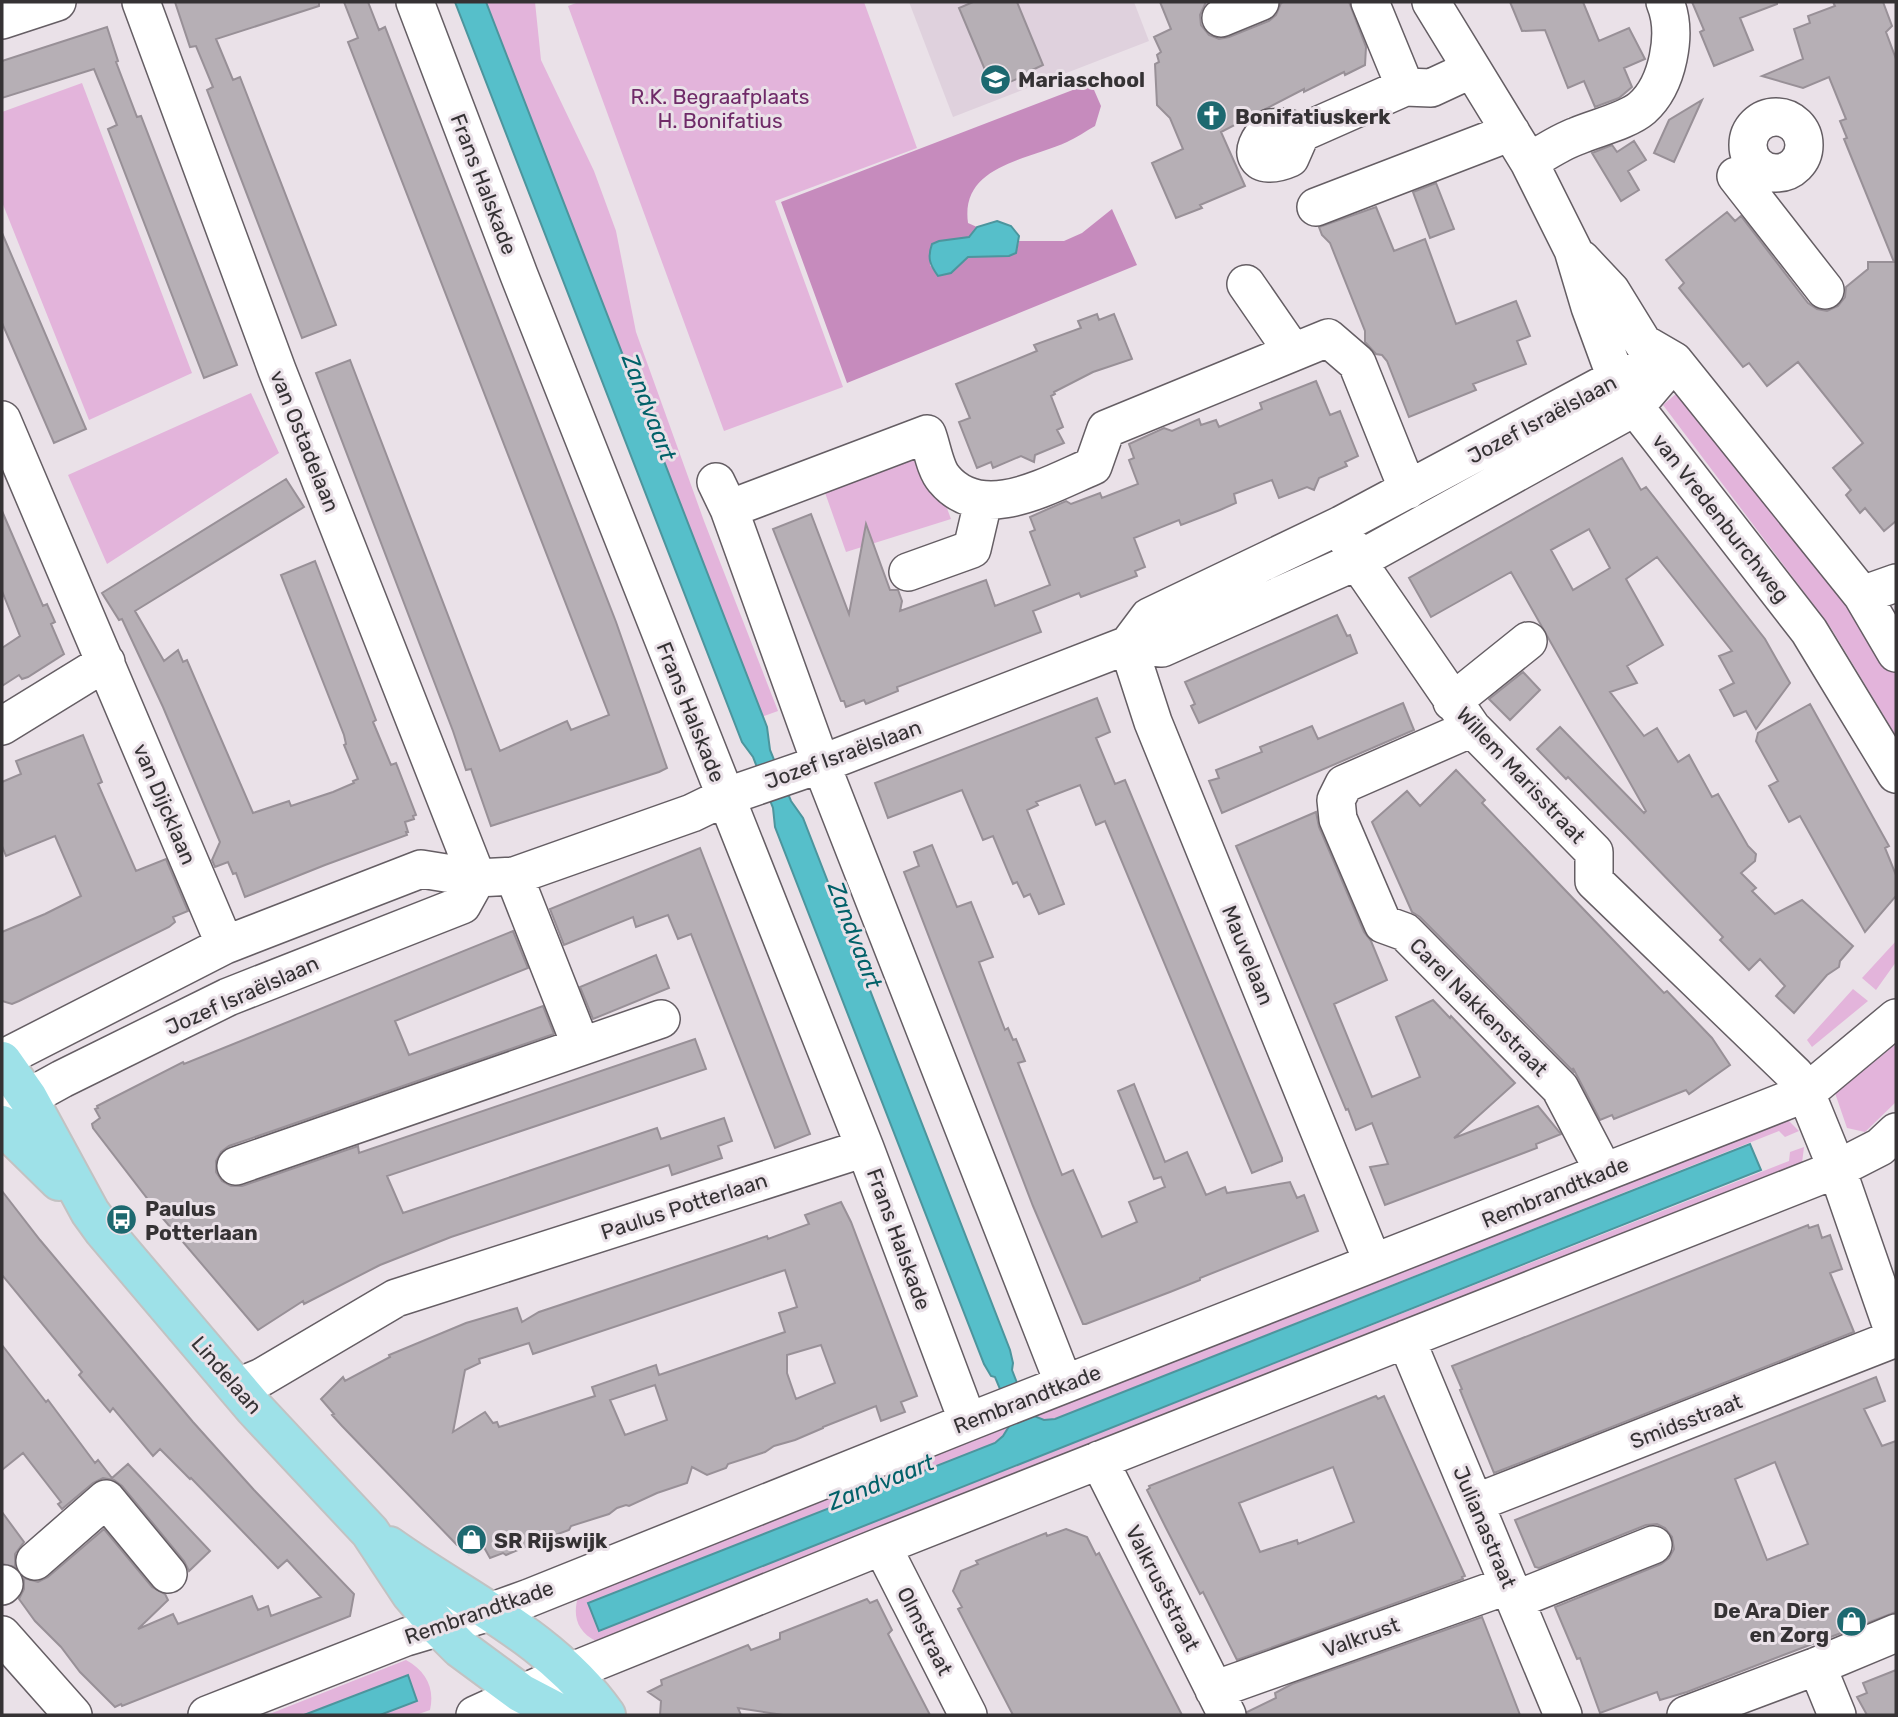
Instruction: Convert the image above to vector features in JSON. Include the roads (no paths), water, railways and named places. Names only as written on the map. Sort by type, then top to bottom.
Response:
[{"type":"main road","name":"Lindelaan","points":[[2,1060],[15,1105],[90,1213],[184,1326],[250,1382],[254,1408],[370,1532],[411,1594],[439,1627],[460,1648],[521,1693],[563,1715]]},
{"type":"main road","name":"Lindelaan","points":[[2,1125],[90,1213]]},
{"type":"main road","name":"Lindelaan","points":[[370,1532],[436,1579],[493,1611],[569,1672],[584,1686],[606,1715]]},
{"type":"street","points":[[2,19],[57,2]]},
{"type":"street","name":"van Ostadelaan","points":[[141,2],[277,370],[477,878]]},
{"type":"street","name":"Frans Halskade","points":[[415,2],[519,275],[730,795],[968,1422]]},
{"type":"street","points":[[1221,18],[1260,2]]},
{"type":"street","points":[[1370,2],[1405,87]]},
{"type":"street","name":"van Vredenburchweg","points":[[1431,2],[1520,147],[1573,250],[1590,307],[1626,393],[1809,631],[1896,774]]},
{"type":"street","points":[[1315,207],[1520,147],[1573,137],[1632,114],[1643,107],[1657,87],[1669,51],[1671,24],[1665,2]]},
{"type":"street","points":[[1301,133],[1405,87],[1431,88],[1472,69]]},
{"type":"street","points":[[1744,169],[1825,290]]},
{"type":"street","name":"van Vredenburchweg","points":[[1573,250],[1611,291],[1643,343],[1674,361],[1862,595],[1896,653]]},
{"type":"street","points":[[1246,284],[1293,352]]},
{"type":"street","points":[[1064,1384],[809,768],[722,495],[927,434],[943,478],[963,495],[983,502],[1014,498],[1093,466],[1106,429],[1328,338],[1357,363],[1408,489]]},
{"type":"street","name":"Jozef Israëlslaan","points":[[2,1060],[225,946],[421,869],[477,878],[514,876],[692,813],[730,795],[809,768],[1128,645],[1162,648],[1357,561],[1674,361]]},
{"type":"street","name":"Jozef Israëlslaan","points":[[1128,645],[1149,617],[1341,525],[1408,489],[1626,393]]},
{"type":"street","name":"van Dijcklaan","points":[[3,425],[225,946]]},
{"type":"street","points":[[908,572],[972,549],[983,502]]},
{"type":"street","name":"Willem Marisstraat","points":[[1341,525],[1357,561],[1462,715],[1594,852],[1594,881],[1795,1075],[1806,1093],[1838,1169],[1895,1328]]},
{"type":"street","points":[[1862,595],[1896,583]]},
{"type":"street","points":[[1462,715],[1528,642]]},
{"type":"street","name":"Mauvelaan","points":[[1128,645],[1153,722],[1373,1263]]},
{"type":"street","points":[[2,726],[106,662]]},
{"type":"street","name":"Carel Nakkenstraat","points":[[1462,715],[1344,784],[1336,800],[1338,819],[1383,924],[1405,932],[1560,1088],[1604,1172]]},
{"type":"street","points":[[514,876],[581,1046]]},
{"type":"street","name":"Jozef Israëlslaan","points":[[15,1105],[228,997],[461,905],[477,878]]},
{"type":"street","name":"Rembrandtkade","points":[[207,1715],[405,1637],[493,1611],[1806,1093],[1896,1018]]},
{"type":"street","points":[[236,1166],[661,1019]]},
{"type":"street","points":[[475,1715],[569,1672],[602,1661],[882,1546],[1838,1169],[1880,1147],[1896,1132]]},
{"type":"street","name":"Paulus Potterlaan","points":[[250,1382],[396,1298],[865,1149]]},
{"type":"street","name":"Smidsstraat","points":[[1475,1503],[1895,1328]]},
{"type":"street","name":"Julianastraat","points":[[1406,1339],[1563,1715]]},
{"type":"street","name":"Valkruststraat","points":[[1099,1460],[1220,1702]]},
{"type":"street","points":[[35,1560],[106,1499],[169,1574]]},
{"type":"street","name":"Valkrust","points":[[1220,1702],[1512,1592],[1653,1545]]},
{"type":"street","name":"Olmstraat","points":[[882,1546],[968,1715]]},
{"type":"street","points":[[1686,1715],[1818,1666],[1896,1633]]},
{"type":"street","points":[[2,1635],[73,1715]]},
{"type":"street","points":[[1818,1666],[1837,1715]]},
{"type":"water","points":[[455,2],[486,2],[767,727],[770,750],[791,801],[803,818],[1010,1350],[1012,1370],[1029,1414],[1044,1420],[1055,1419],[1750,1144],[1761,1170],[599,1631],[588,1603],[995,1443],[1013,1420],[995,1377],[991,1376],[984,1364],[775,827],[773,808],[753,757],[742,742]]},
{"type":"water","points":[[997,221],[1011,226],[1019,236],[1016,253],[1009,256],[968,257],[951,273],[938,276],[930,261],[932,244],[969,237],[977,227]]},
{"type":"water","points":[[408,1675],[417,1701],[380,1715],[304,1715]]},
{"type":"place","name":"Mariaschool","points":[[995,79]]},
{"type":"place","name":"Bonifatiuskerk","points":[[1212,116]]},
{"type":"place","name":"Paulus Potterlaan","points":[[122,1220]]},
{"type":"place","name":"SR Rijswijk","points":[[471,1540]]},
{"type":"place","name":"De Ara Dier en Zorg","points":[[1852,1622]]},
{"type":"park label","name":"R.K. Begraafplaats H. Bonifatius","points":[[720,108]]},
{"type":"water label","name":"Zandvaart","points":[[649,407]]},
{"type":"water label","name":"Zandvaart","points":[[855,935]]},
{"type":"water label","name":"Zandvaart","points":[[881,1482]]}]
